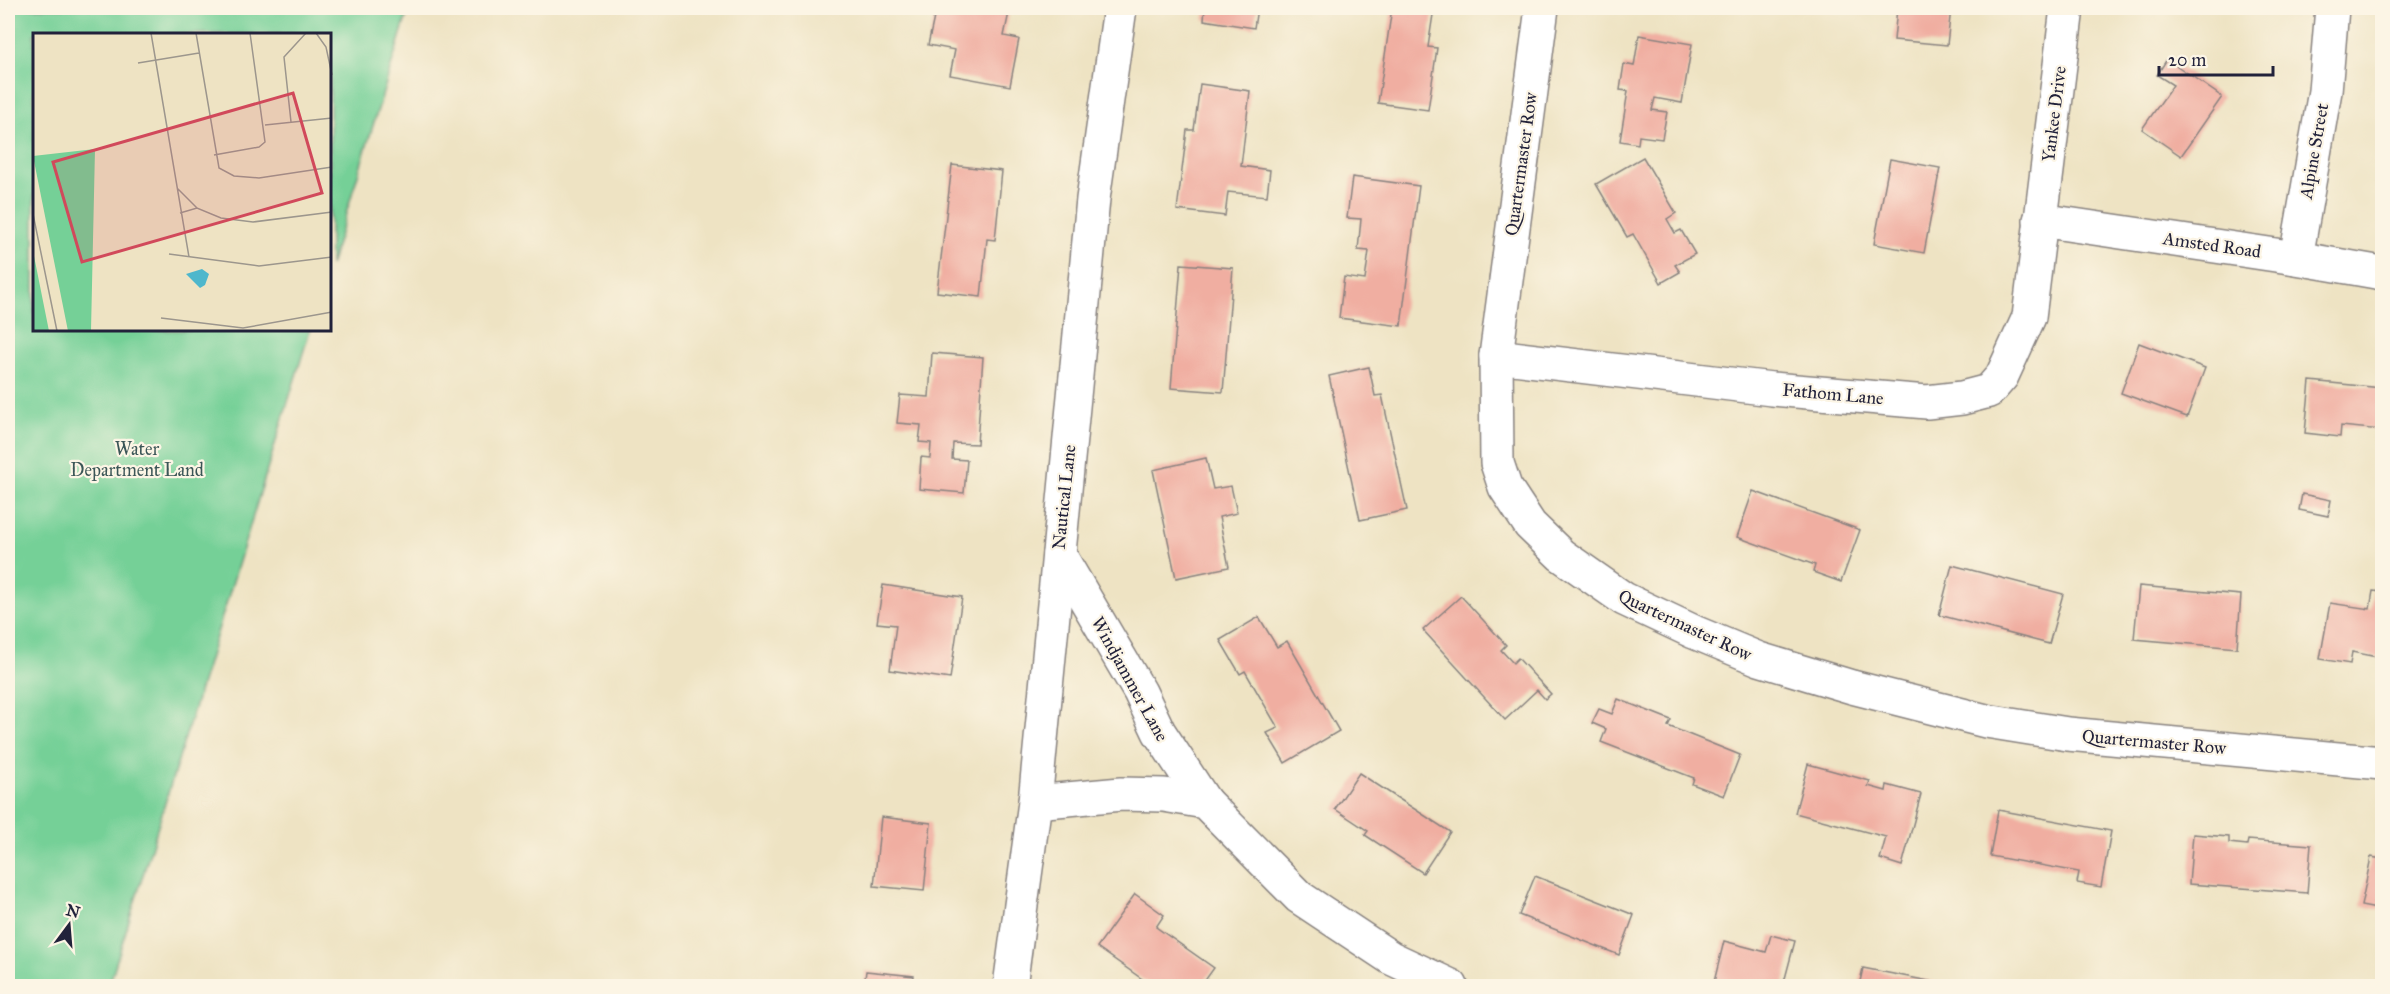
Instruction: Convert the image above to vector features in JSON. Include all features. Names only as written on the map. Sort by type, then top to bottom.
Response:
[{"type":"street","name":"Nautical Lane","points":[[1010,987],[1035,802],[1094,199],[1120,8]]},
{"type":"street","name":"Quartermaster Row","points":[[1542,8],[1496,356],[1497,463],[1505,487],[1530,525],[1561,555],[1624,599],[1694,633],[1759,659],[1852,687],[1986,722],[2068,734],[2382,763]]},
{"type":"street","name":"Yankee Drive","points":[[2040,220],[2067,8]]},
{"type":"street","name":"Alpine Street","points":[[2296,258],[2325,91],[2332,8]]},
{"type":"street","name":"Fathom Lane","points":[[1496,356],[1772,389],[1927,402],[1962,398],[1989,391],[2002,376],[2017,347],[2030,317],[2040,220]]},
{"type":"street","name":"Amsted Road","points":[[2040,220],[2382,273]]},
{"type":"street","name":"Windjammer Lane","points":[[1059,554],[1140,692],[1159,732],[1205,802],[1299,897],[1391,958],[1451,987]]},
{"type":"street","points":[[1035,802],[1121,794],[1164,795],[1205,802]]},
{"type":"green space","name":"Water Department Land","points":[[8,8],[409,8],[332,259],[332,33],[33,33],[33,332],[309,332],[109,986],[8,986]]},
{"type":"building","points":[[936,8],[1010,8],[1004,36],[1019,39],[1010,86],[950,75],[955,50],[928,45]]},
{"type":"building","points":[[1205,8],[1257,8],[1254,28],[1204,20]]},
{"type":"building","points":[[1392,8],[1434,8],[1428,47],[1437,48],[1428,110],[1378,103]]},
{"type":"building","points":[[1897,8],[1951,8],[1947,45],[1894,40]]},
{"type":"building","points":[[1639,35],[1692,44],[1682,103],[1655,98],[1652,110],[1667,112],[1662,139],[1639,136],[1638,144],[1620,141],[1628,91],[1620,90],[1624,64],[1634,66]]},
{"type":"building","points":[[2167,59],[2222,97],[2181,156],[2142,129],[2173,85],[2157,75]]},
{"type":"building","points":[[1200,84],[1250,91],[1241,166],[1270,170],[1267,196],[1228,192],[1225,216],[1177,210],[1187,130],[1194,130]]},
{"type":"building","points":[[1643,157],[1676,213],[1667,219],[1675,233],[1681,230],[1695,254],[1675,265],[1680,272],[1661,283],[1633,234],[1627,237],[1596,184]]},
{"type":"building","points":[[1890,159],[1940,168],[1924,253],[1874,244]]},
{"type":"building","points":[[952,165],[1002,171],[995,240],[987,239],[981,297],[937,292]]},
{"type":"building","points":[[1352,177],[1419,186],[1401,326],[1339,318],[1344,277],[1365,280],[1369,251],[1358,250],[1361,219],[1347,218]]},
{"type":"building","points":[[1181,264],[1233,268],[1223,392],[1171,388]]},
{"type":"building","points":[[2139,343],[2205,368],[2187,417],[2121,393]]},
{"type":"building","points":[[932,353],[983,357],[977,444],[953,443],[952,459],[967,460],[964,493],[919,489],[921,457],[930,458],[931,443],[919,442],[921,425],[897,423],[900,395],[929,397]]},
{"type":"building","points":[[1369,367],[1375,396],[1382,395],[1407,510],[1360,520],[1329,376]]},
{"type":"building","points":[[2310,381],[2382,388],[2382,430],[2341,426],[2340,437],[2305,433]]},
{"type":"building","points":[[1206,458],[1213,489],[1231,486],[1237,513],[1219,517],[1229,567],[1176,578],[1153,470]]},
{"type":"building","points":[[1753,491],[1860,530],[1841,582],[1813,572],[1815,565],[1737,537]]},
{"type":"building","points":[[2302,494],[2331,500],[2328,516],[2299,510]]},
{"type":"building","points":[[1952,565],[2063,594],[2049,644],[1939,615]]},
{"type":"building","points":[[883,585],[962,597],[950,679],[890,670],[896,625],[877,623]]},
{"type":"building","points":[[2139,586],[2241,595],[2237,648],[2134,639]]},
{"type":"building","points":[[2373,591],[2382,592],[2382,658],[2352,652],[2350,664],[2320,659],[2330,603],[2370,609]]},
{"type":"building","points":[[1461,596],[1506,645],[1501,650],[1513,663],[1518,658],[1551,694],[1545,699],[1537,690],[1505,720],[1423,630]]},
{"type":"building","points":[[1259,617],[1277,647],[1287,641],[1339,731],[1285,763],[1267,733],[1278,728],[1245,671],[1240,674],[1220,640]]},
{"type":"building","points":[[1618,699],[1671,720],[1668,726],[1740,755],[1724,796],[1692,784],[1694,778],[1601,742],[1606,729],[1592,723],[1599,709],[1612,714]]},
{"type":"building","points":[[1808,764],[1870,781],[1868,786],[1886,791],[1887,785],[1921,794],[1902,866],[1880,859],[1886,837],[1795,813]]},
{"type":"building","points":[[1359,773],[1450,832],[1423,873],[1365,835],[1368,831],[1335,809]]},
{"type":"building","points":[[1998,810],[2111,831],[2101,887],[2077,883],[2079,872],[1990,856]]},
{"type":"building","points":[[881,817],[931,823],[924,891],[874,886]]},
{"type":"building","points":[[2193,834],[2229,837],[2229,843],[2247,845],[2248,840],[2311,845],[2307,893],[2189,884]]},
{"type":"building","points":[[2371,857],[2382,859],[2382,910],[2361,906]]},
{"type":"building","points":[[1535,876],[1634,915],[1619,955],[1519,915]]},
{"type":"building","points":[[1135,894],[1164,915],[1156,927],[1214,968],[1201,986],[1152,986],[1097,947]]},
{"type":"building","points":[[1771,935],[1795,941],[1783,986],[1713,986],[1724,941],[1766,952]]},
{"type":"building","points":[[1863,968],[1949,985],[1859,986]]},
{"type":"building","points":[[866,971],[914,976],[913,986],[864,986]]}]
